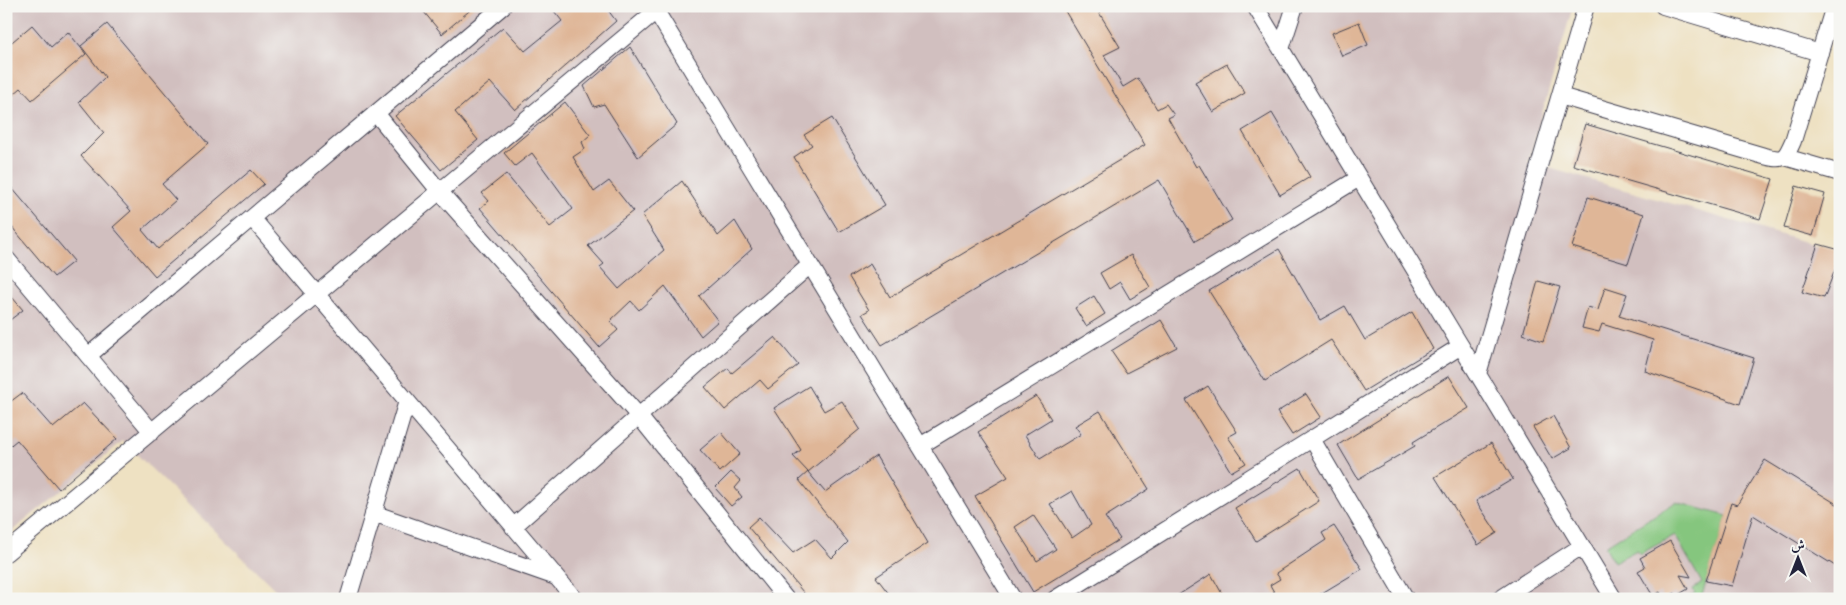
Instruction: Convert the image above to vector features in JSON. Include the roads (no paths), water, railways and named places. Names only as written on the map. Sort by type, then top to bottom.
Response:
[{"type":"street","points":[[88,356],[503,6]]},
{"type":"street","points":[[1255,6],[1614,599]]},
{"type":"street","points":[[1281,49],[1295,6]]},
{"type":"street","points":[[1478,374],[1586,6]]},
{"type":"street","points":[[1663,6],[1820,53]]},
{"type":"street","points":[[1785,157],[1793,141],[1834,6]]},
{"type":"street","points":[[6,553],[440,192],[655,9],[1013,599]]},
{"type":"street","points":[[1560,96],[1764,156],[1776,159],[1785,157],[1840,173]]},
{"type":"street","points":[[376,113],[440,192],[638,416],[786,599]]},
{"type":"street","points":[[920,446],[1359,178]]},
{"type":"street","points":[[252,218],[574,599]]},
{"type":"street","points":[[6,258],[152,432]]},
{"type":"street","points":[[514,527],[810,265]]},
{"type":"street","points":[[1055,599],[1461,346]]},
{"type":"street","points":[[348,599],[407,401]]},
{"type":"street","points":[[1312,439],[1406,599]]},
{"type":"street","points":[[373,513],[556,577]]},
{"type":"street","points":[[1500,599],[1582,546]]}]
